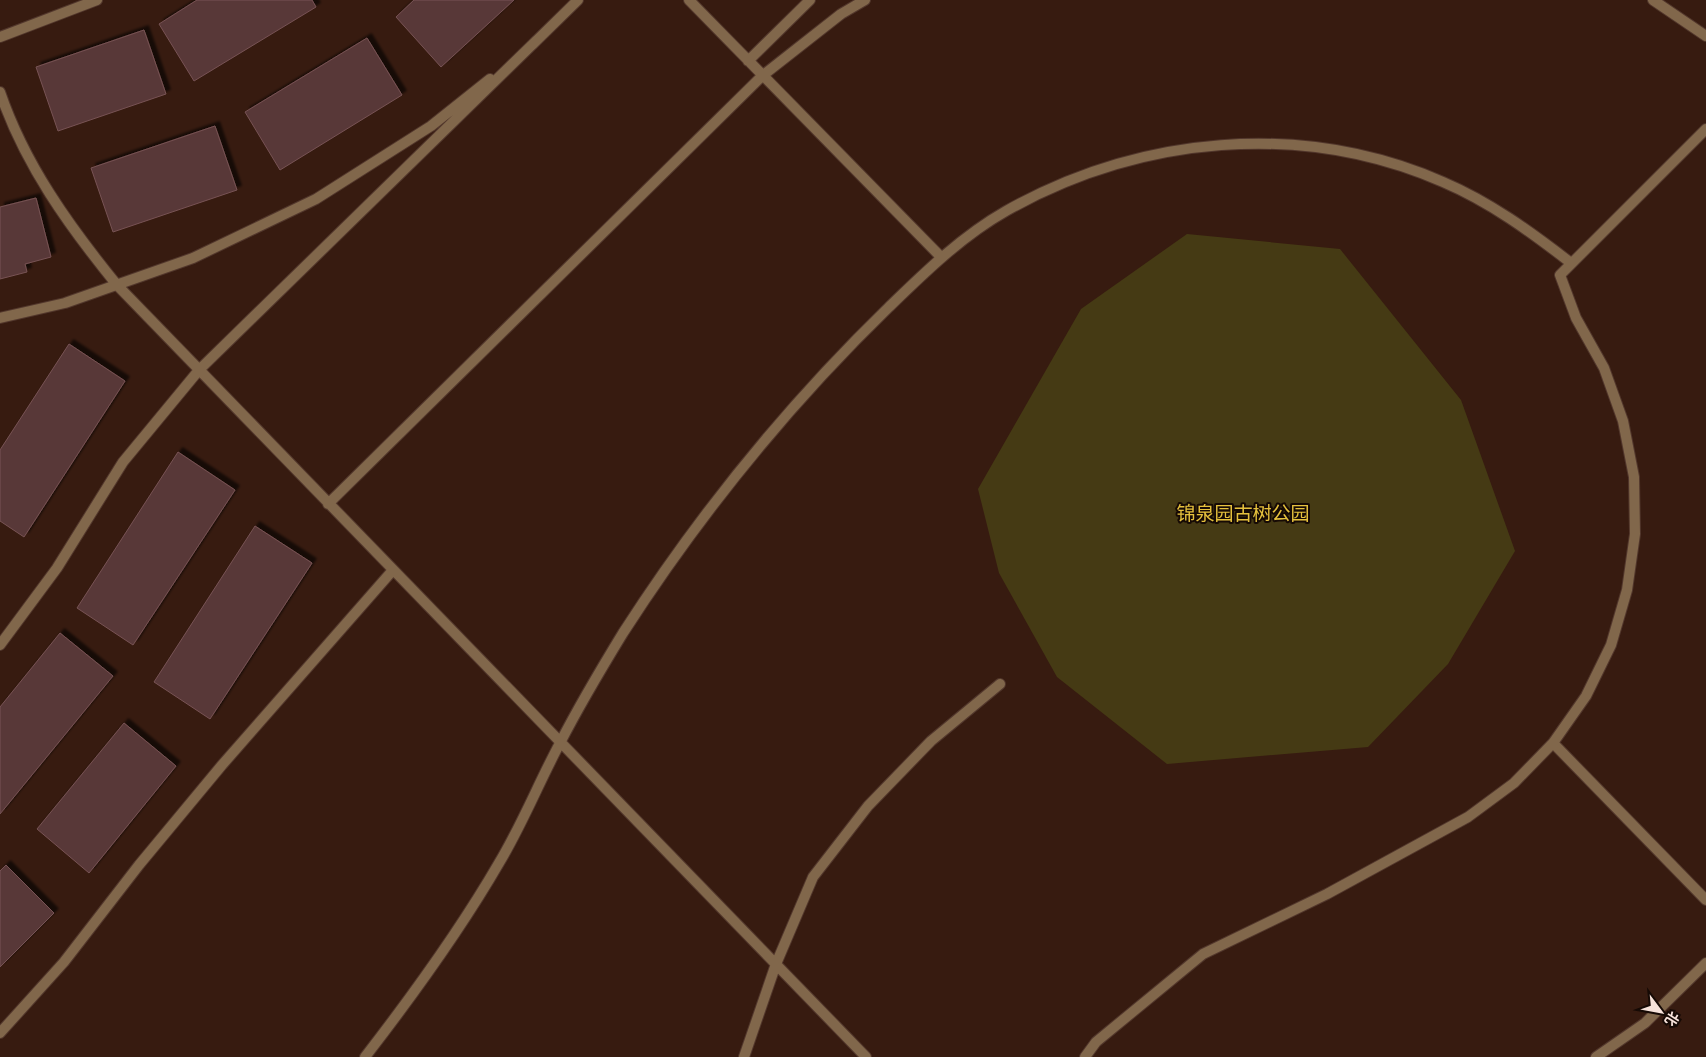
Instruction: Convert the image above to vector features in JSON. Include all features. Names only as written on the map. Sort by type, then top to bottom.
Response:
[{"type":"lane","points":[[0,37],[97,0]]},
{"type":"lane","points":[[0,645],[57,568],[124,462],[199,370],[578,0]]},
{"type":"lane","points":[[688,0],[941,257]]},
{"type":"lane","points":[[748,61],[810,0]]},
{"type":"lane","points":[[328,504],[762,76],[841,14],[865,0]]},
{"type":"lane","points":[[1653,0],[1690,23],[1706,36]]},
{"type":"lane","points":[[0,318],[65,303],[194,258],[316,199],[431,126],[537,40]]},
{"type":"lane","points":[[0,92],[36,172],[73,231],[117,285],[866,1057]]},
{"type":"lane","points":[[1085,1057],[1096,1042],[1203,954],[1327,894],[1468,817],[1514,783],[1553,743],[1586,696],[1611,645],[1627,590],[1635,534],[1634,477],[1623,421],[1604,368],[1576,318],[1560,275],[1706,129]]},
{"type":"lane","points":[[365,1057],[430,973],[501,861],[560,742],[622,635],[692,532],[768,435],[852,343],[941,257],[1011,208],[1071,178],[1134,158],[1219,144],[1296,144],[1371,157],[1443,182],[1510,217],[1571,263]]},
{"type":"lane","points":[[0,1033],[64,962],[139,865],[222,764],[393,570]]},
{"type":"lane","points":[[744,1057],[776,964],[813,877],[868,806],[931,741],[1000,684]]},
{"type":"lane","points":[[1553,743],[1706,900]]},
{"type":"lane","points":[[1596,1057],[1645,1023],[1706,963]]},
{"type":"green space","name":"锦泉园古树公园","points":[[1187,234],[1340,249],[1461,400],[1515,551],[1448,664],[1368,747],[1167,764],[1057,677],[999,573],[978,489],[1081,309]]},
{"type":"building","points":[[197,0],[312,0],[316,7],[194,81],[159,24]]},
{"type":"building","points":[[414,0],[514,0],[441,67],[396,17]]},
{"type":"building","points":[[144,30],[166,94],[58,131],[36,67]]},
{"type":"building","points":[[367,38],[402,95],[280,170],[245,112]]},
{"type":"building","points":[[215,126],[237,190],[113,232],[91,168]]},
{"type":"building","points":[[36,198],[51,257],[25,264],[27,272],[0,279],[0,207]]},
{"type":"building","points":[[69,344],[125,381],[24,537],[0,521],[0,450]]},
{"type":"building","points":[[178,452],[235,490],[133,645],[77,608]]},
{"type":"building","points":[[255,526],[312,563],[210,719],[154,682]]},
{"type":"building","points":[[60,633],[113,676],[0,814],[0,707]]},
{"type":"building","points":[[124,723],[176,766],[89,873],[37,829]]},
{"type":"building","points":[[6,865],[54,913],[0,967],[0,871]]}]
